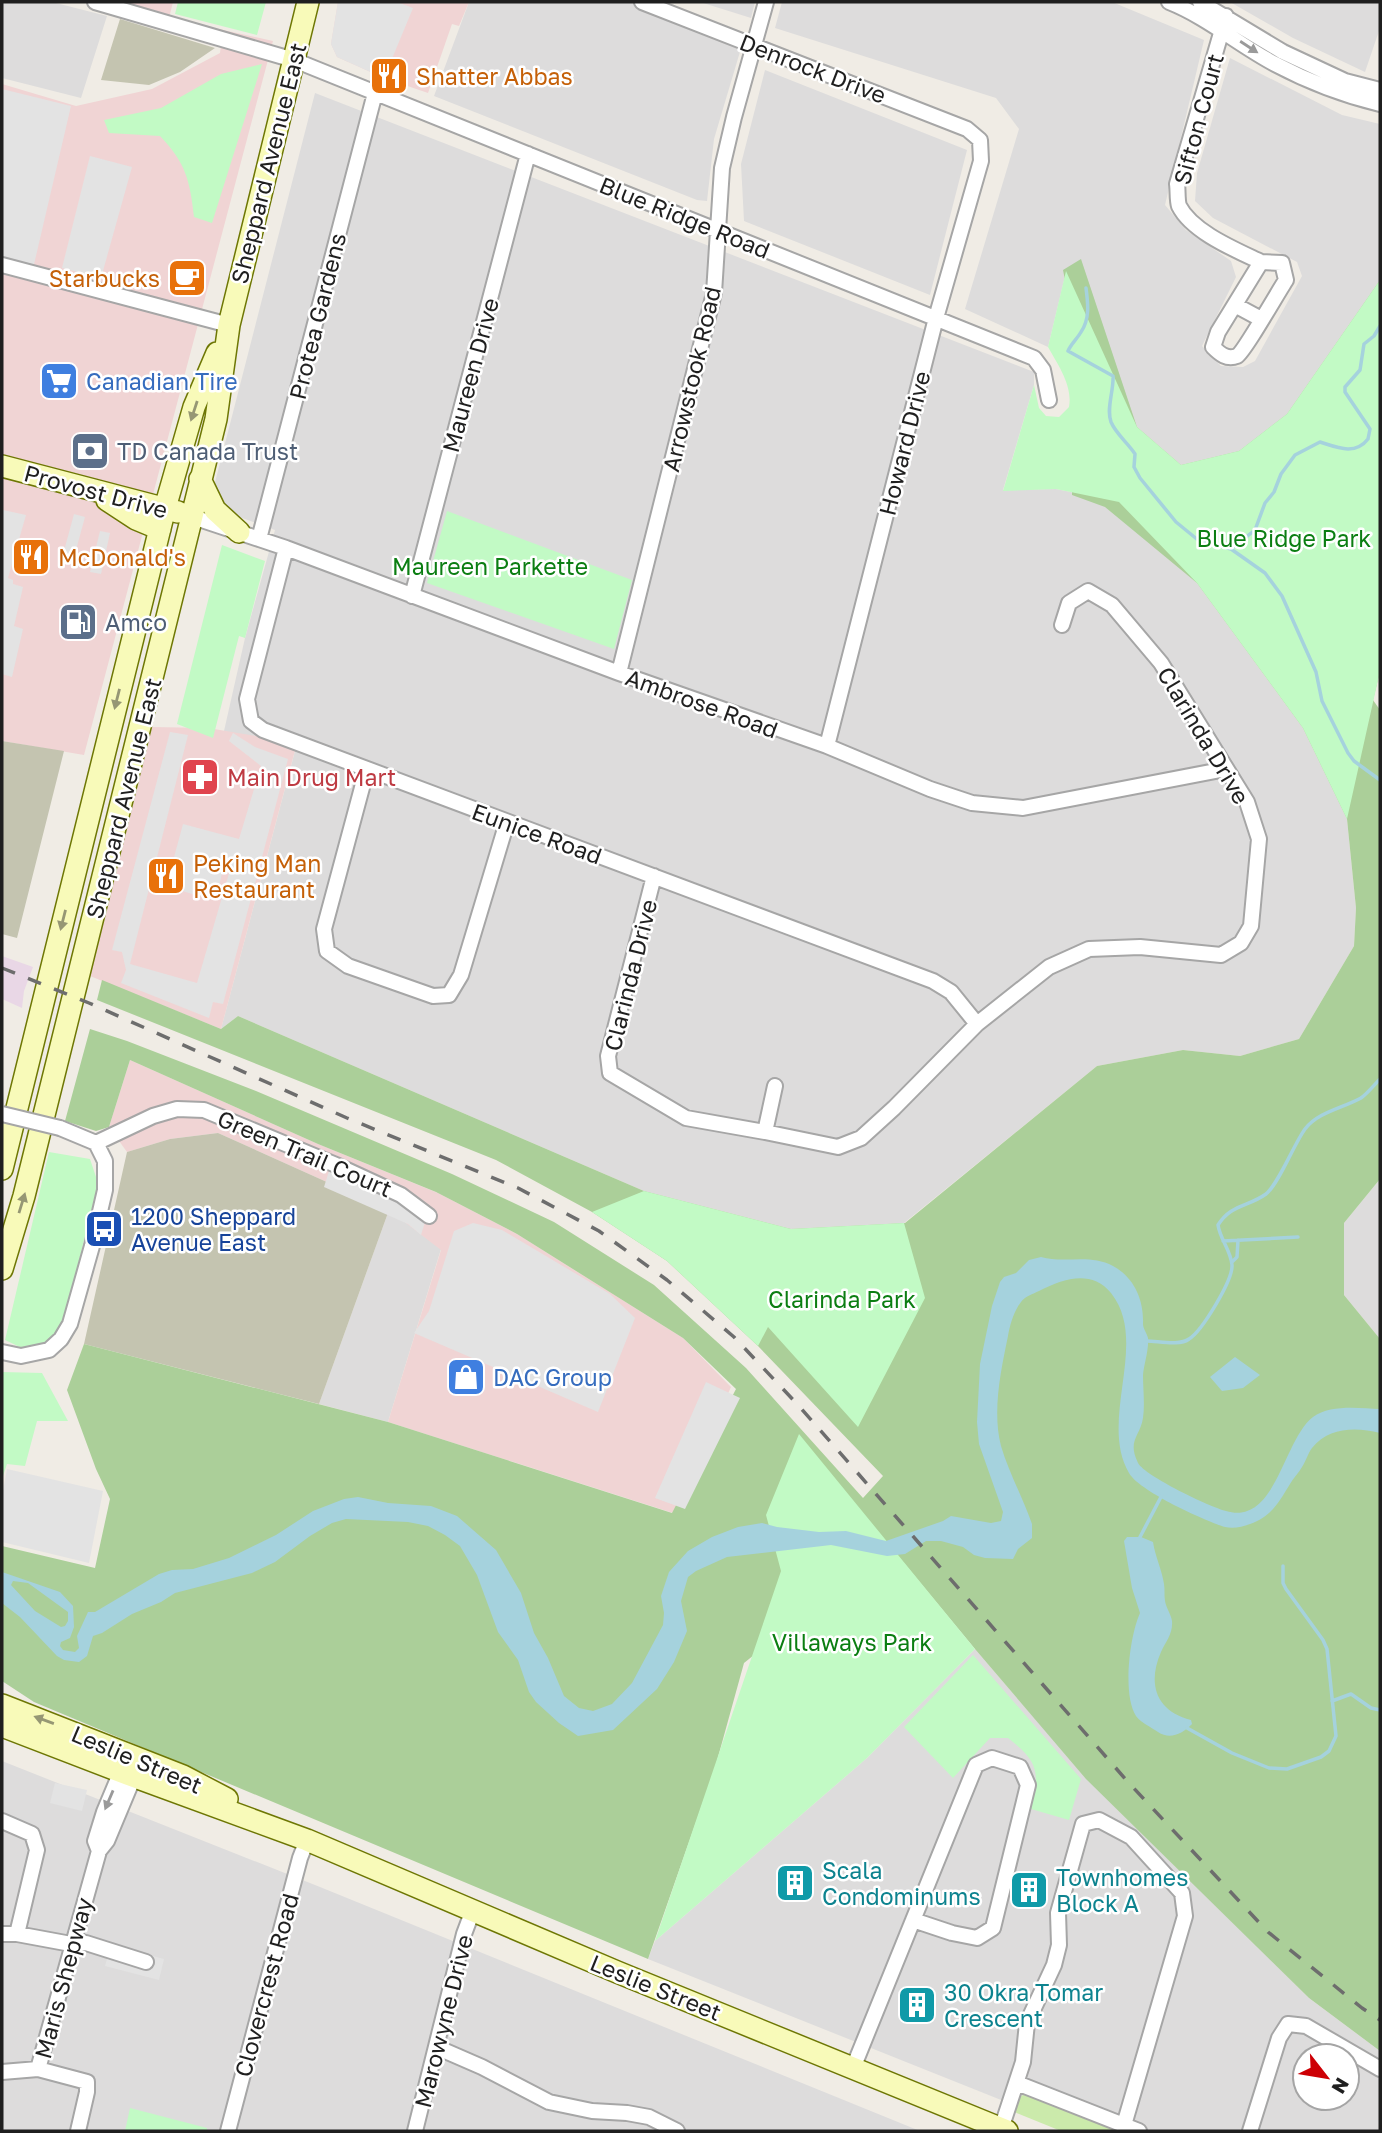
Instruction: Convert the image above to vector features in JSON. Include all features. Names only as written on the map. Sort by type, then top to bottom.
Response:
[{"type":"main road","name":"Sheppard Avenue East","points":[[2,1269],[24,1196],[96,911],[190,516],[216,419],[229,325],[308,2]]},
{"type":"main road","name":"Sheppard Avenue East","points":[[2,1169],[163,519],[194,407],[229,325]]},
{"type":"main road","name":"Provost Drive","points":[[2,466],[91,490],[163,519],[190,516]]},
{"type":"main road","points":[[200,479],[215,510],[249,536]]},
{"type":"main road","name":"Leslie Street","points":[[2,1705],[130,1766]]},
{"type":"main road","name":"Leslie Street","points":[[2,1726],[130,1766],[183,1776],[307,1840],[1004,2130]]},
{"type":"street","name":"Blue Ridge Road","points":[[95,2],[293,60],[1034,358],[1043,370],[1049,400]]},
{"type":"street","name":"Denrock Drive","points":[[642,2],[967,129],[980,140]]},
{"type":"street","name":"Arrowstook Road","points":[[619,673],[714,293],[722,168],[766,2]]},
{"type":"street","points":[[1169,2],[1224,23],[1345,81],[1380,90]]},
{"type":"street","points":[[1200,2],[1275,64],[1340,94],[1380,104]]},
{"type":"street","name":"Sifton Court","points":[[1224,23],[1177,184],[1179,205],[1198,228],[1231,248],[1261,262],[1282,263],[1286,280],[1244,351],[1235,357],[1223,356],[1213,347],[1218,332],[1261,262]]},
{"type":"street","name":"Protea Gardens","points":[[249,536],[374,93]]},
{"type":"street","name":"Howard Drive","points":[[827,746],[936,318],[981,161],[980,140]]},
{"type":"street","name":"Maureen Drive","points":[[412,596],[528,154]]},
{"type":"street","points":[[2,265],[229,325]]},
{"type":"street","points":[[1235,305],[1261,319]]},
{"type":"street","name":"Ambrose Road","points":[[190,516],[286,548],[619,673],[827,746],[930,789],[972,803],[1023,808],[1226,769]]},
{"type":"street","name":"Eunice Road","points":[[286,548],[247,699],[251,721],[277,737],[933,981],[951,992],[978,1024]]},
{"type":"street","name":"Clarinda Drive","points":[[654,876],[608,1056],[610,1073],[686,1118],[838,1147],[861,1138],[978,1024],[1049,967],[1089,949],[1140,947],[1221,955],[1241,943],[1251,926],[1259,839],[1248,802],[1161,663],[1112,605],[1088,591],[1069,603],[1062,625]]},
{"type":"street","points":[[367,769],[324,929],[327,951],[348,965],[433,996],[449,995],[461,975],[507,822]]},
{"type":"street","points":[[765,1132],[775,1086]]},
{"type":"street","name":"Green Trail Court","points":[[96,1143],[153,1116],[177,1109],[204,1110],[401,1195],[429,1216]]},
{"type":"street","points":[[2,1114],[61,1128],[96,1143],[105,1161],[105,1190],[70,1324],[61,1339],[49,1350],[21,1356],[2,1352]]},
{"type":"street","points":[[853,2068],[913,1920],[976,1765],[992,1758],[1020,1767],[1028,1785],[993,1928],[977,1937],[952,1933],[913,1920]]},
{"type":"street","name":"Maris Shepway","points":[[3,2075],[38,2069],[99,1852],[107,1841],[130,1786],[130,1766]]},
{"type":"street","points":[[1004,2130],[1023,2062],[1027,2023],[1059,1945],[1058,1913],[1083,1824],[1099,1820],[1131,1837],[1182,1893],[1185,1916],[1124,2125]]},
{"type":"street","points":[[2,1821],[32,1834],[37,1850],[17,1934]]},
{"type":"street","name":"Clovercrest Road","points":[[228,2131],[296,1871],[307,1840]]},
{"type":"street","name":"Marowyne Drive","points":[[415,2131],[464,1934],[473,1910]]},
{"type":"street","points":[[2,1934],[17,1934],[71,1944],[86,1943],[146,1962]]},
{"type":"street","points":[[1250,2131],[1279,2038],[1288,2024],[1306,2026],[1380,2069]]},
{"type":"street","points":[[436,2047],[482,2067],[549,2102],[592,2111],[649,2117],[677,2131]]},
{"type":"street","points":[[38,2069],[87,2082],[78,2131]]},
{"type":"street","points":[[1017,2083],[1139,2131]]},
{"type":"shaded area","points":[[2,2],[52,2],[107,16],[81,98],[2,78]]},
{"type":"shaded area","points":[[110,2],[173,2],[169,18],[273,41],[84,755],[2,741],[2,84],[76,106],[152,89],[220,53],[221,45]]},
{"type":"shaded area","points":[[338,2],[469,2],[459,26],[452,24],[428,93],[384,78],[337,57],[331,44]]},
{"type":"shaded area","points":[[338,2],[397,2],[413,8],[384,78],[337,57],[331,44]]},
{"type":"shaded area","points":[[469,2],[648,2],[742,45],[714,139],[707,201],[697,200],[434,96]]},
{"type":"shaded area","points":[[700,2],[755,2],[751,18]]},
{"type":"shaded area","points":[[782,2],[1112,2],[1204,40],[1165,205],[1186,230],[1231,261],[1236,277],[1202,346],[1221,366],[1243,367],[1255,361],[1302,276],[1297,262],[1213,218],[1195,201],[1197,173],[1230,58],[1342,115],[1380,124],[1380,280],[1287,414],[1239,451],[1181,465],[1137,427],[1066,272],[1048,347],[965,309],[1019,129],[996,98],[775,28]]},
{"type":"shaded area","points":[[1230,2],[1380,2],[1380,28],[1365,72],[1293,38]]},
{"type":"shaded area","points":[[120,19],[215,48],[180,72],[149,85],[101,80]]},
{"type":"shaded area","points":[[765,70],[967,150],[930,295],[744,221],[741,164]]},
{"type":"shaded area","points":[[2,89],[71,106],[32,273],[2,265]]},
{"type":"shaded area","points":[[315,93],[1034,372],[1034,385],[1003,490],[1056,489],[1119,502],[1197,583],[1303,728],[1347,819],[1356,908],[1354,946],[1299,1039],[1240,1056],[1183,1050],[1097,1066],[904,1223],[791,1229],[644,1191],[238,1016],[221,1029],[295,751],[224,731],[245,638],[275,530],[220,510],[211,498]]},
{"type":"shaded area","points":[[90,156],[132,167],[101,278],[62,268]]},
{"type":"shaded area","points":[[3,510],[26,515],[8,578],[13,580],[13,584],[23,587],[14,626],[23,629],[12,677],[2,674]]},
{"type":"shaded area","points":[[74,514],[85,517],[73,561],[62,558]]},
{"type":"shaded area","points":[[100,531],[110,533],[101,574],[90,572]]},
{"type":"shaded area","points":[[152,727],[208,728],[297,743],[221,1029],[90,976]]},
{"type":"shaded area","points":[[170,732],[188,735],[130,964],[197,983],[232,863],[225,861],[217,894],[209,891],[206,898],[172,888],[173,880],[168,879],[183,824],[239,839],[261,766],[229,741],[233,733],[255,747],[288,759],[223,1004],[213,1002],[209,1018],[121,983],[126,970],[122,952],[112,950]]},
{"type":"shaded area","points":[[2,741],[64,751],[17,938],[2,934]]},
{"type":"shaded area","points":[[2,956],[33,967],[24,991],[22,1008],[2,999]]},
{"type":"shaded area","points":[[130,1060],[318,1144],[438,1193],[517,1234],[683,1338],[731,1387],[673,1513],[388,1422],[441,1250],[389,1210],[218,1133],[170,1139],[127,1152],[109,1127]]},
{"type":"shaded area","points":[[218,1133],[389,1210],[319,1404],[84,1344],[127,1152],[170,1139]]},
{"type":"shaded area","points":[[330,1168],[429,1209],[421,1235],[408,1224],[324,1187]]},
{"type":"shaded area","points":[[1380,1179],[1380,1339],[1344,1295],[1344,1223]]},
{"type":"shaded area","points":[[389,1210],[441,1249],[388,1422],[319,1404]]},
{"type":"shaded area","points":[[473,1223],[502,1230],[610,1294],[635,1318],[598,1412],[414,1333],[429,1311],[454,1231]]},
{"type":"shaded area","points":[[706,1382],[740,1398],[685,1509],[655,1498]]},
{"type":"shaded area","points":[[7,1469],[103,1491],[89,1563],[2,1542],[2,1496]]},
{"type":"shaded area","points":[[975,1649],[1087,1779],[1309,1998],[1380,2051],[1380,2131],[1079,2131],[648,1959],[655,1941],[867,1758]]},
{"type":"shaded area","points":[[2,1761],[320,1887],[920,2131],[2,2131]]},
{"type":"shaded area","points":[[55,1783],[87,1790],[82,1811],[50,1803]]},
{"type":"shaded area","points":[[111,1945],[164,1959],[159,1980],[105,1966]]},
{"type":"green space","points":[[178,2],[266,2],[257,35],[175,14]]},
{"type":"green space","points":[[262,64],[212,223],[194,217],[185,173],[176,155],[160,136],[109,133],[104,120],[161,108],[221,74]]},
{"type":"green space","points":[[1081,259],[1137,427],[1181,465],[1239,451],[1287,414],[1380,280],[1380,671],[1373,700],[1380,710],[1380,1179],[1344,1223],[1344,1295],[1380,1339],[1380,2051],[1309,1998],[1086,1779],[865,1516],[866,1566],[744,1663],[715,1768],[648,1959],[34,1702],[2,1681],[2,1546],[95,1568],[110,1499],[67,1390],[84,1344],[388,1422],[672,1513],[736,1389],[683,1338],[517,1234],[436,1192],[318,1144],[130,1060],[109,1127],[96,1131],[65,1121],[90,1029],[256,1091],[452,1174],[554,1222],[654,1285],[746,1368],[863,1498],[883,1476],[758,1346],[667,1261],[592,1212],[496,1160],[97,1000],[102,980],[221,1029],[238,1016],[644,1191],[791,1229],[905,1223],[1097,1066],[1183,1050],[1240,1056],[1299,1039],[1354,946],[1356,908],[1347,819],[1303,728],[1197,583],[1105,507],[1072,495],[1072,315],[1063,270]]},
{"type":"green space","name":"Blue Ridge Park","points":[[1066,271],[1137,427],[1181,465],[1239,451],[1287,414],[1380,280],[1380,671],[1347,819],[1303,728],[1197,583],[1119,502],[1056,489],[1003,491],[1034,385],[1039,408],[1046,416],[1059,417],[1069,407],[1067,384],[1048,347]]},
{"type":"green space","name":"Maureen Parkette","points":[[447,511],[632,580],[614,649],[427,583]]},
{"type":"green space","points":[[222,545],[265,561],[245,638],[239,636],[213,738],[177,724]]},
{"type":"green space","points":[[49,1152],[90,1159],[98,1183],[64,1322],[49,1342],[24,1349],[5,1340]]},
{"type":"green space","name":"Clarinda Park","points":[[644,1191],[791,1229],[904,1223],[925,1298],[858,1427],[768,1327],[758,1346],[667,1261],[592,1212]]},
{"type":"green space","points":[[2,1372],[42,1373],[68,1421],[37,1421],[25,1466],[7,1464],[2,1479]]},
{"type":"green space","name":"Villaways Park","points":[[799,1434],[975,1649],[867,1758],[655,1941],[781,1571],[766,1515]]},
{"type":"green space","points":[[973,1655],[1081,1779],[1069,1820],[1031,1809],[1036,1786],[1034,1769],[1026,1754],[1008,1738],[990,1738],[953,1778],[904,1727]]},
{"type":"green space","points":[[1023,2095],[1032,2096],[1117,2131],[1061,2131],[1012,2111],[1016,2100]]},
{"type":"green space","points":[[130,2108],[207,2128],[207,2131],[125,2131]]},
{"type":"water","points":[[1041,1257],[1104,1262],[1121,1271],[1137,1291],[1148,1343],[1143,1375],[1143,1418],[1134,1444],[1135,1455],[1143,1469],[1193,1497],[1226,1511],[1243,1512],[1256,1506],[1268,1494],[1303,1428],[1313,1417],[1328,1410],[1380,1409],[1380,1433],[1343,1430],[1326,1436],[1311,1450],[1274,1508],[1250,1524],[1225,1527],[1188,1512],[1135,1480],[1129,1473],[1121,1452],[1119,1429],[1126,1334],[1122,1313],[1111,1293],[1095,1281],[1086,1279],[1076,1278],[1058,1283],[1027,1297],[1014,1314],[1000,1377],[998,1433],[1008,1466],[1032,1524],[1032,1538],[1018,1549],[1013,1559],[985,1558],[974,1555],[963,1547],[941,1541],[926,1541],[905,1554],[887,1556],[831,1545],[727,1557],[688,1577],[681,1601],[687,1631],[674,1662],[657,1689],[613,1730],[578,1736],[559,1723],[529,1692],[518,1660],[498,1632],[477,1575],[460,1546],[428,1526],[408,1522],[346,1519],[332,1523],[275,1562],[252,1573],[175,1593],[132,1614],[93,1636],[87,1656],[79,1662],[57,1656],[20,1617],[2,1603],[2,1572],[60,1592],[73,1606],[74,1627],[70,1638],[61,1642],[60,1646],[63,1650],[75,1652],[79,1648],[77,1636],[88,1612],[95,1612],[159,1574],[193,1569],[229,1558],[276,1535],[313,1511],[344,1499],[358,1497],[388,1503],[431,1506],[457,1516],[496,1550],[521,1593],[534,1633],[564,1696],[579,1708],[593,1711],[612,1704],[632,1683],[663,1625],[661,1596],[669,1572],[688,1551],[712,1537],[738,1527],[762,1523],[819,1532],[846,1531],[886,1541],[951,1516],[991,1523],[1001,1521],[1003,1512],[979,1444],[977,1422],[980,1364],[1000,1282],[1004,1277],[1016,1273],[1029,1260]],"holes":[[[13,1581],[28,1583],[68,1612],[65,1626],[61,1627],[35,1611],[11,1585]]]},
{"type":"water","points":[[1235,1357],[1260,1375],[1243,1388],[1222,1391],[1210,1377]]},
{"type":"water","points":[[1127,1537],[1141,1537],[1153,1542],[1163,1579],[1165,1601],[1172,1626],[1157,1664],[1155,1685],[1162,1703],[1179,1716],[1191,1720],[1192,1724],[1176,1735],[1162,1734],[1141,1721],[1136,1716],[1129,1694],[1129,1664],[1133,1635],[1140,1613],[1132,1588],[1124,1541]]},
{"type":"waterway","points":[[1086,288],[1086,322],[1068,351],[1113,376],[1109,411],[1111,422],[1135,454],[1134,467],[1140,478],[1176,522],[1198,540],[1231,549],[1265,573],[1282,596],[1316,672],[1322,701],[1348,753],[1354,761],[1380,780]]},
{"type":"waterway","points":[[1231,549],[1255,530],[1265,503],[1295,455],[1320,442],[1351,449],[1368,439],[1370,429],[1345,392],[1345,387],[1360,370],[1364,344],[1374,336],[1380,326]]},
{"type":"waterway","points":[[1147,1341],[1180,1342],[1195,1334],[1216,1305],[1231,1272],[1231,1260],[1218,1225],[1223,1218],[1271,1189],[1310,1123],[1361,1098],[1380,1079]]},
{"type":"waterway","points":[[1223,1241],[1298,1237]]},
{"type":"waterway","points":[[1232,1262],[1237,1257],[1238,1240]]},
{"type":"waterway","points":[[1140,1537],[1162,1495]]},
{"type":"waterway","points":[[1187,1728],[1232,1753],[1269,1768],[1287,1769],[1321,1757],[1329,1751],[1336,1736],[1327,1649],[1286,1589],[1283,1583],[1283,1566]]},
{"type":"waterway","points":[[1332,1701],[1351,1694],[1371,1708],[1380,1710]]},
{"type":"railway","points":[[2,968],[89,1003],[347,1118],[518,1188],[599,1231],[667,1280],[734,1337],[799,1406],[1128,1782],[1268,1932],[1380,2020]]},
{"type":"place","name":"Shatter Abbas","points":[[389,76]]},
{"type":"place","name":"Starbucks","points":[[187,278]]},
{"type":"place","name":"Canadian Tire","points":[[59,381]]},
{"type":"place","name":"TD Canada Trust","points":[[90,451]]},
{"type":"place","name":"McDonald's","points":[[31,557]]},
{"type":"place","name":"Amco","points":[[78,622]]},
{"type":"place","name":"Main Drug Mart","points":[[200,777]]},
{"type":"place","name":"Peking Man Restaurant","points":[[166,876]]},
{"type":"place","name":"1200 Sheppard Avenue East","points":[[104,1229]]},
{"type":"place","name":"DAC Group","points":[[466,1377]]},
{"type":"place","name":"Scala Condominums","points":[[795,1883]]},
{"type":"place","name":"Townhomes Block A","points":[[1029,1890]]},
{"type":"place","name":"30 Okra Tomar Crescent","points":[[917,2005]]}]
